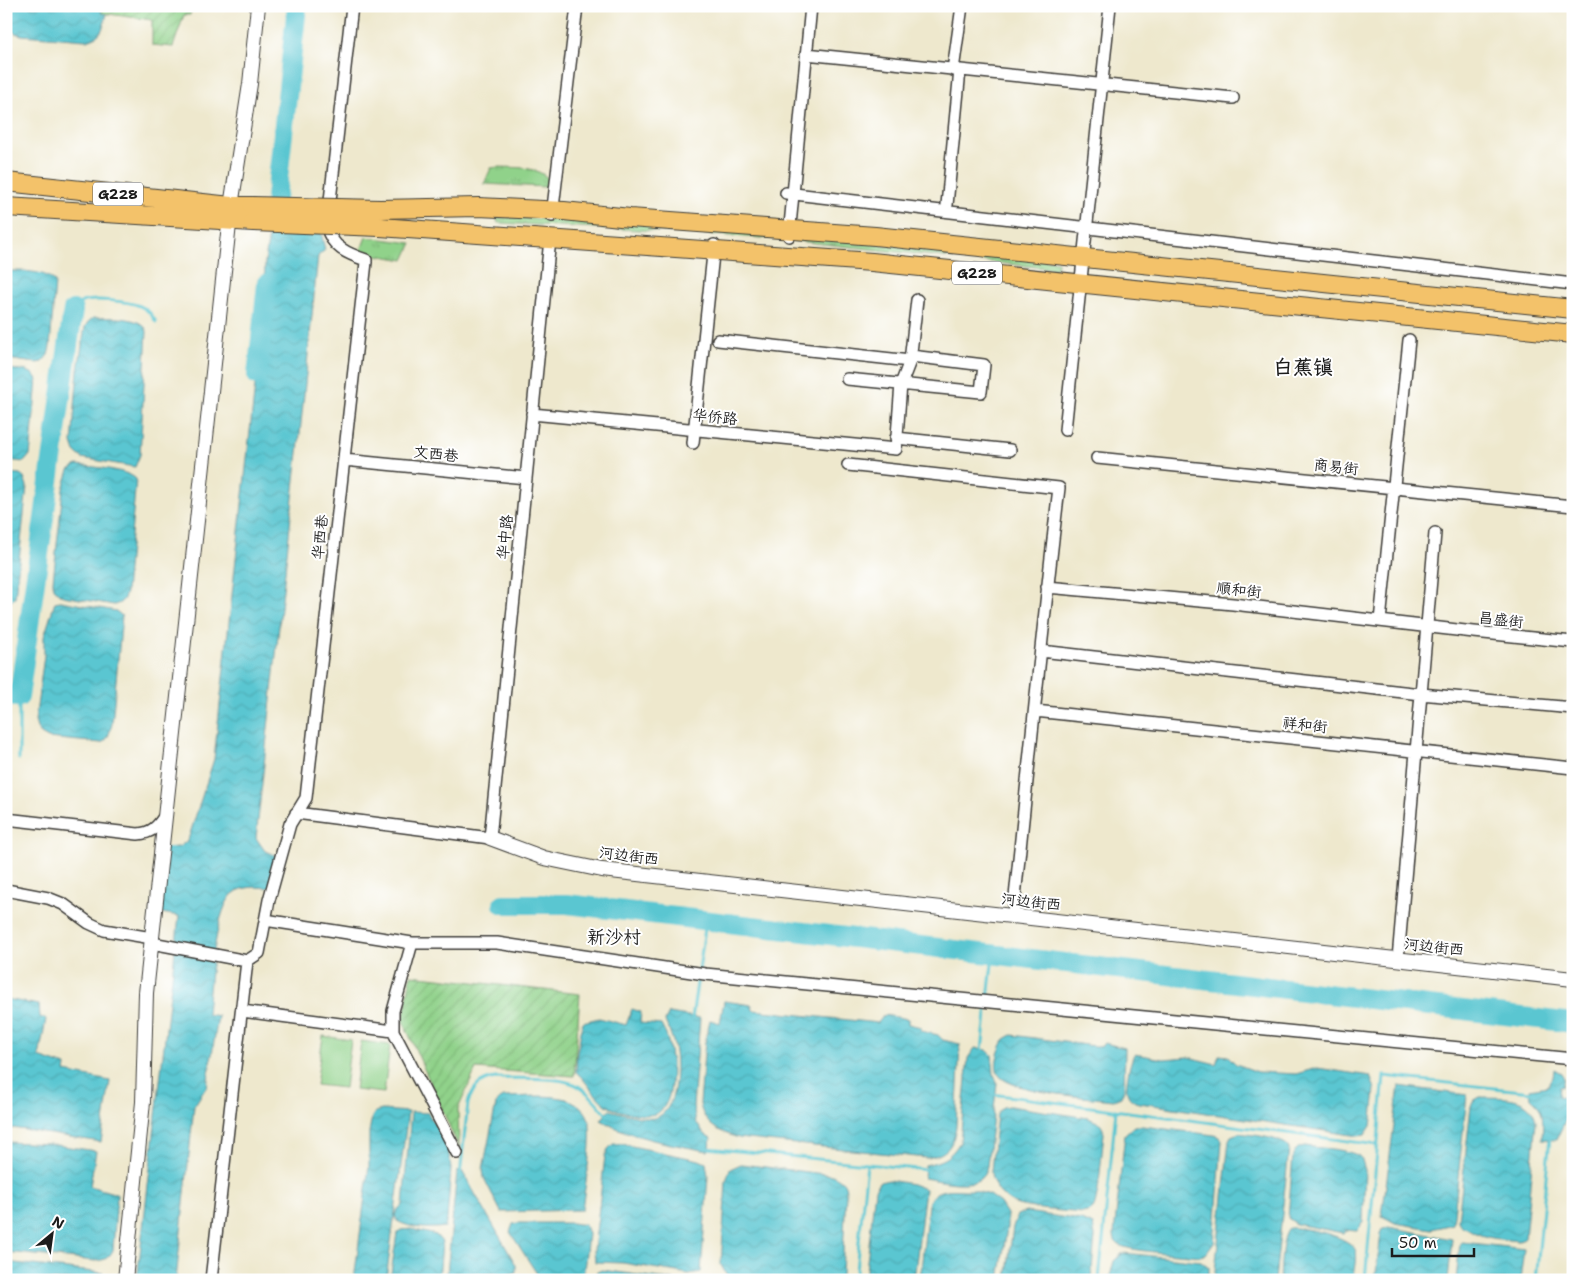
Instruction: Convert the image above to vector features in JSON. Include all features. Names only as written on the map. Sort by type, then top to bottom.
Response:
[{"type":"highway","name":"G228","points":[[6,182],[230,214]]},
{"type":"highway","name":"G228","points":[[6,207],[230,214],[478,207],[564,211],[630,218],[875,236],[1573,309]]},
{"type":"highway","name":"G228","points":[[252,214],[380,227],[872,262],[1573,334]]},
{"type":"street","points":[[125,1280],[143,1102],[146,993],[230,214],[250,84],[258,6]]},
{"type":"street","name":"华西巷","points":[[247,961],[259,953],[269,900],[290,824],[306,798],[366,261],[338,247],[329,235],[327,227],[352,6]]},
{"type":"street","points":[[551,217],[577,6]]},
{"type":"street","points":[[789,236],[811,6]]},
{"type":"street","points":[[947,205],[962,6]]},
{"type":"street","points":[[1065,430],[1110,6]]},
{"type":"street","points":[[806,54],[1233,98]]},
{"type":"street","points":[[786,192],[1573,284]]},
{"type":"street","name":"华中路","points":[[490,838],[550,239]]},
{"type":"street","points":[[693,443],[714,244]]},
{"type":"street","points":[[896,443],[901,384],[911,359],[917,300]]},
{"type":"street","points":[[718,340],[984,365],[981,392],[847,379]]},
{"type":"street","points":[[1380,621],[1409,340]]},
{"type":"street","name":"华侨路","points":[[532,414],[896,443],[1010,450]]},
{"type":"street","name":"商易街","points":[[1097,458],[1573,506]]},
{"type":"street","name":"文西巷","points":[[344,460],[526,478]]},
{"type":"street","points":[[848,465],[1059,488],[1013,916]]},
{"type":"street","points":[[1398,959],[1435,533]]},
{"type":"street","name":"順和街","points":[[1047,587],[1233,604],[1427,626]]},
{"type":"street","name":"昌盛街","points":[[1427,626],[1573,642]]},
{"type":"street","points":[[1041,651],[1421,694],[1573,708]]},
{"type":"street","name":"祥和街","points":[[1035,711],[1573,768]]},
{"type":"street","points":[[296,813],[490,838]]},
{"type":"street","points":[[6,819],[138,834],[154,830],[165,815]]},
{"type":"street","name":"河边街西","points":[[490,838],[544,858],[602,870],[1573,979]]},
{"type":"street","points":[[6,890],[48,898],[63,904],[89,924],[104,930],[247,961],[211,1280]]},
{"type":"street","points":[[265,920],[412,943],[497,943],[705,974],[1573,1059]]},
{"type":"street","points":[[412,943],[393,1011],[393,1031],[457,1153]]},
{"type":"street","points":[[242,1010],[393,1031]]},
{"type":"green space","points":[[103,6],[192,6],[190,15],[184,15],[173,47],[152,45],[152,20],[101,13]]},
{"type":"green space","points":[[491,168],[522,168],[536,171],[554,185],[546,187],[484,184]]},
{"type":"green space","points":[[497,217],[639,222],[1058,261],[1058,264],[1055,269],[778,239],[498,223]]},
{"type":"green space","points":[[366,237],[412,243],[404,260],[360,252]]},
{"type":"green space","points":[[411,975],[580,994],[574,1076],[476,1069],[458,1109],[459,1148],[403,1021]]},
{"type":"green space","points":[[323,1036],[351,1040],[345,1088],[316,1085]]},
{"type":"green space","points":[[361,1041],[390,1045],[384,1093],[355,1090]]},
{"type":"water","points":[[6,6],[103,6],[101,13],[107,14],[103,28],[99,34],[91,39],[22,35],[15,33],[6,26]]},
{"type":"water","points":[[271,222],[319,223],[325,250],[318,256],[256,838],[265,851],[279,857],[271,888],[244,888],[235,892],[225,905],[217,934],[207,1014],[218,1016],[207,1086],[194,1106],[176,1280],[137,1280],[179,916],[156,912],[163,848],[179,847],[188,840],[214,759],[259,349],[263,343],[265,261]]},
{"type":"water","points":[[6,271],[39,273],[46,275],[55,282],[50,347],[48,355],[42,362],[6,359]]},
{"type":"water","points":[[93,318],[123,318],[138,322],[147,331],[140,455],[135,467],[82,458],[75,452],[72,443],[78,370],[85,327]]},
{"type":"water","points":[[6,369],[32,373],[37,380],[30,455],[24,462],[6,460]]},
{"type":"water","points":[[77,465],[117,471],[136,479],[126,592],[122,601],[114,605],[63,596],[54,588],[53,581],[63,489],[69,470]]},
{"type":"water","points":[[6,473],[20,474],[24,477],[27,486],[15,598],[6,603]]},
{"type":"water","points":[[60,601],[116,611],[122,616],[112,724],[107,738],[101,743],[48,738],[41,734],[37,728],[35,721],[44,656],[44,637],[55,602]]},
{"type":"water","points":[[6,999],[39,1005],[40,1017],[46,1019],[39,1057],[66,1066],[65,1072],[110,1081],[101,1142],[13,1128],[6,1132]]},
{"type":"water","points":[[724,1001],[752,1005],[753,1010],[878,1023],[884,1015],[908,1019],[908,1024],[921,1027],[921,1031],[938,1035],[943,1040],[960,1044],[956,1126],[951,1144],[940,1154],[927,1158],[739,1138],[714,1127],[705,1117],[700,1104],[705,1042],[710,1020],[720,1023]]},
{"type":"water","points":[[632,1009],[641,1012],[640,1023],[661,1025],[666,1035],[671,1055],[672,1077],[668,1098],[659,1112],[650,1115],[611,1108],[601,1101],[576,1072],[577,1053],[583,1022],[599,1018],[626,1025]]},
{"type":"water","points":[[669,1013],[700,1018],[693,1106],[696,1122],[703,1133],[711,1138],[708,1151],[625,1132],[601,1120],[609,1110],[639,1117],[654,1118],[662,1114],[668,1107],[672,1098],[676,1076],[672,1037],[665,1021]]},
{"type":"water","points":[[1012,1035],[1101,1047],[1104,1043],[1125,1048],[1124,1090],[1121,1097],[1114,1100],[1071,1096],[1034,1090],[1006,1081],[997,1071],[997,1061],[1005,1039]]},
{"type":"water","points":[[975,1048],[987,1050],[992,1055],[997,1083],[985,1172],[977,1181],[971,1183],[954,1183],[924,1178],[925,1165],[946,1158],[960,1142],[968,1058]]},
{"type":"water","points":[[1134,1054],[1164,1059],[1188,1057],[1216,1064],[1219,1055],[1228,1056],[1236,1064],[1258,1072],[1296,1074],[1317,1068],[1370,1076],[1375,1089],[1371,1126],[1365,1135],[1358,1136],[1137,1102],[1129,1097],[1127,1093],[1129,1069]]},
{"type":"water","points":[[1554,1069],[1561,1073],[1564,1078],[1562,1087],[1559,1086],[1558,1096],[1570,1099],[1567,1105],[1570,1111],[1556,1140],[1542,1139],[1541,1111],[1536,1102],[1531,1098],[1530,1089],[1548,1086],[1553,1077]]},
{"type":"water","points":[[1399,1086],[1467,1095],[1453,1224],[1432,1229],[1395,1223],[1382,1216]]},
{"type":"water","points":[[504,1097],[558,1097],[575,1103],[585,1112],[589,1123],[590,1147],[582,1210],[501,1212],[484,1178],[483,1169],[496,1104],[499,1099]]},
{"type":"water","points":[[1480,1097],[1506,1098],[1522,1102],[1533,1112],[1536,1121],[1525,1238],[1523,1240],[1487,1237],[1462,1226],[1458,1221],[1471,1106],[1473,1101]]},
{"type":"water","points":[[1010,1106],[1088,1118],[1101,1126],[1104,1134],[1100,1173],[1097,1196],[1092,1210],[1082,1213],[1021,1206],[1010,1201],[998,1190],[991,1176],[997,1114],[1003,1107]]},
{"type":"water","points":[[382,1110],[408,1112],[386,1280],[354,1280],[369,1166],[369,1132],[372,1117],[375,1112]]},
{"type":"water","points":[[411,1112],[428,1113],[448,1147],[451,1169],[445,1227],[409,1226],[397,1221],[395,1215],[403,1205]]},
{"type":"water","points":[[1134,1126],[1214,1135],[1222,1141],[1214,1243],[1206,1254],[1200,1256],[1144,1251],[1124,1247],[1115,1241],[1114,1234],[1125,1134]]},
{"type":"water","points":[[1239,1133],[1274,1139],[1286,1145],[1289,1149],[1275,1280],[1214,1280],[1229,1140],[1231,1136]]},
{"type":"water","points":[[6,1142],[49,1144],[96,1151],[90,1186],[117,1194],[113,1250],[108,1257],[96,1261],[6,1252]]},
{"type":"water","points":[[613,1144],[622,1144],[706,1163],[708,1176],[701,1272],[689,1274],[623,1263],[595,1262],[594,1250],[605,1156]]},
{"type":"water","points":[[1305,1146],[1341,1150],[1361,1157],[1365,1170],[1363,1222],[1357,1231],[1345,1230],[1343,1233],[1296,1224],[1288,1218],[1293,1155],[1295,1151]]},
{"type":"water","points":[[741,1164],[832,1175],[843,1182],[846,1193],[842,1273],[840,1280],[755,1280],[737,1278],[726,1274],[721,1265],[726,1181],[730,1169]]},
{"type":"water","points":[[462,1171],[516,1265],[516,1272],[512,1274],[447,1273],[457,1172]]},
{"type":"water","points":[[889,1180],[912,1184],[925,1189],[914,1280],[865,1280],[875,1189],[880,1182]]},
{"type":"water","points":[[974,1190],[989,1195],[1000,1203],[1007,1214],[1007,1227],[999,1280],[920,1280],[928,1205],[931,1198],[940,1191]]},
{"type":"water","points":[[1026,1212],[1081,1220],[1093,1225],[1095,1236],[1091,1280],[1006,1280],[1013,1227],[1017,1215]]},
{"type":"water","points":[[572,1223],[585,1225],[588,1234],[583,1280],[541,1280],[510,1232],[513,1224]]},
{"type":"water","points":[[1388,1227],[1452,1239],[1448,1280],[1375,1280],[1381,1234],[1383,1229]]},
{"type":"water","points":[[1290,1228],[1306,1229],[1327,1234],[1346,1241],[1353,1246],[1356,1252],[1354,1280],[1280,1280],[1283,1244],[1287,1231]]},
{"type":"water","points":[[411,1229],[436,1235],[442,1242],[439,1280],[390,1280],[397,1233],[402,1230]]},
{"type":"water","points":[[1460,1243],[1524,1249],[1520,1280],[1456,1280]]},
{"type":"water","points":[[1123,1253],[1201,1261],[1209,1267],[1209,1280],[1109,1280],[1114,1261]]},
{"type":"water","points":[[6,1262],[103,1273],[103,1280],[6,1280]]},
{"type":"water","points":[[602,1270],[674,1280],[592,1280],[597,1272]]},
{"type":"waterway","points":[[273,225],[297,6]]},
{"type":"waterway","points":[[257,375],[267,284]]},
{"type":"waterway","points":[[73,310],[82,302],[87,301],[119,301],[143,307],[150,312],[156,322]]},
{"type":"waterway","points":[[6,696],[19,697],[73,310]]},
{"type":"waterway","points":[[19,697],[19,759]]},
{"type":"waterway","points":[[503,904],[567,904],[1573,1023]]},
{"type":"waterway","points":[[699,970],[706,921]]},
{"type":"waterway","points":[[988,999],[993,955]]},
{"type":"waterway","points":[[692,1019],[698,976]]},
{"type":"waterway","points":[[982,1051],[987,1005]]},
{"type":"waterway","points":[[1365,1280],[1384,1076],[1531,1092]]},
{"type":"waterway","points":[[460,1175],[468,1103],[475,1089],[481,1083],[490,1079],[525,1078],[566,1081],[584,1090],[608,1116]]},
{"type":"waterway","points":[[992,1094],[1378,1145]]},
{"type":"waterway","points":[[1099,1280],[1116,1110]]},
{"type":"waterway","points":[[1536,1280],[1550,1137]]},
{"type":"waterway","points":[[707,1148],[927,1170]]},
{"type":"waterway","points":[[855,1280],[867,1164]]},
{"type":"waterway","points":[[451,1280],[452,1271]]},
{"type":"district","name":"白蕉镇","points":[[1303,367]]},
{"type":"district","name":"新沙村","points":[[614,937]]}]
